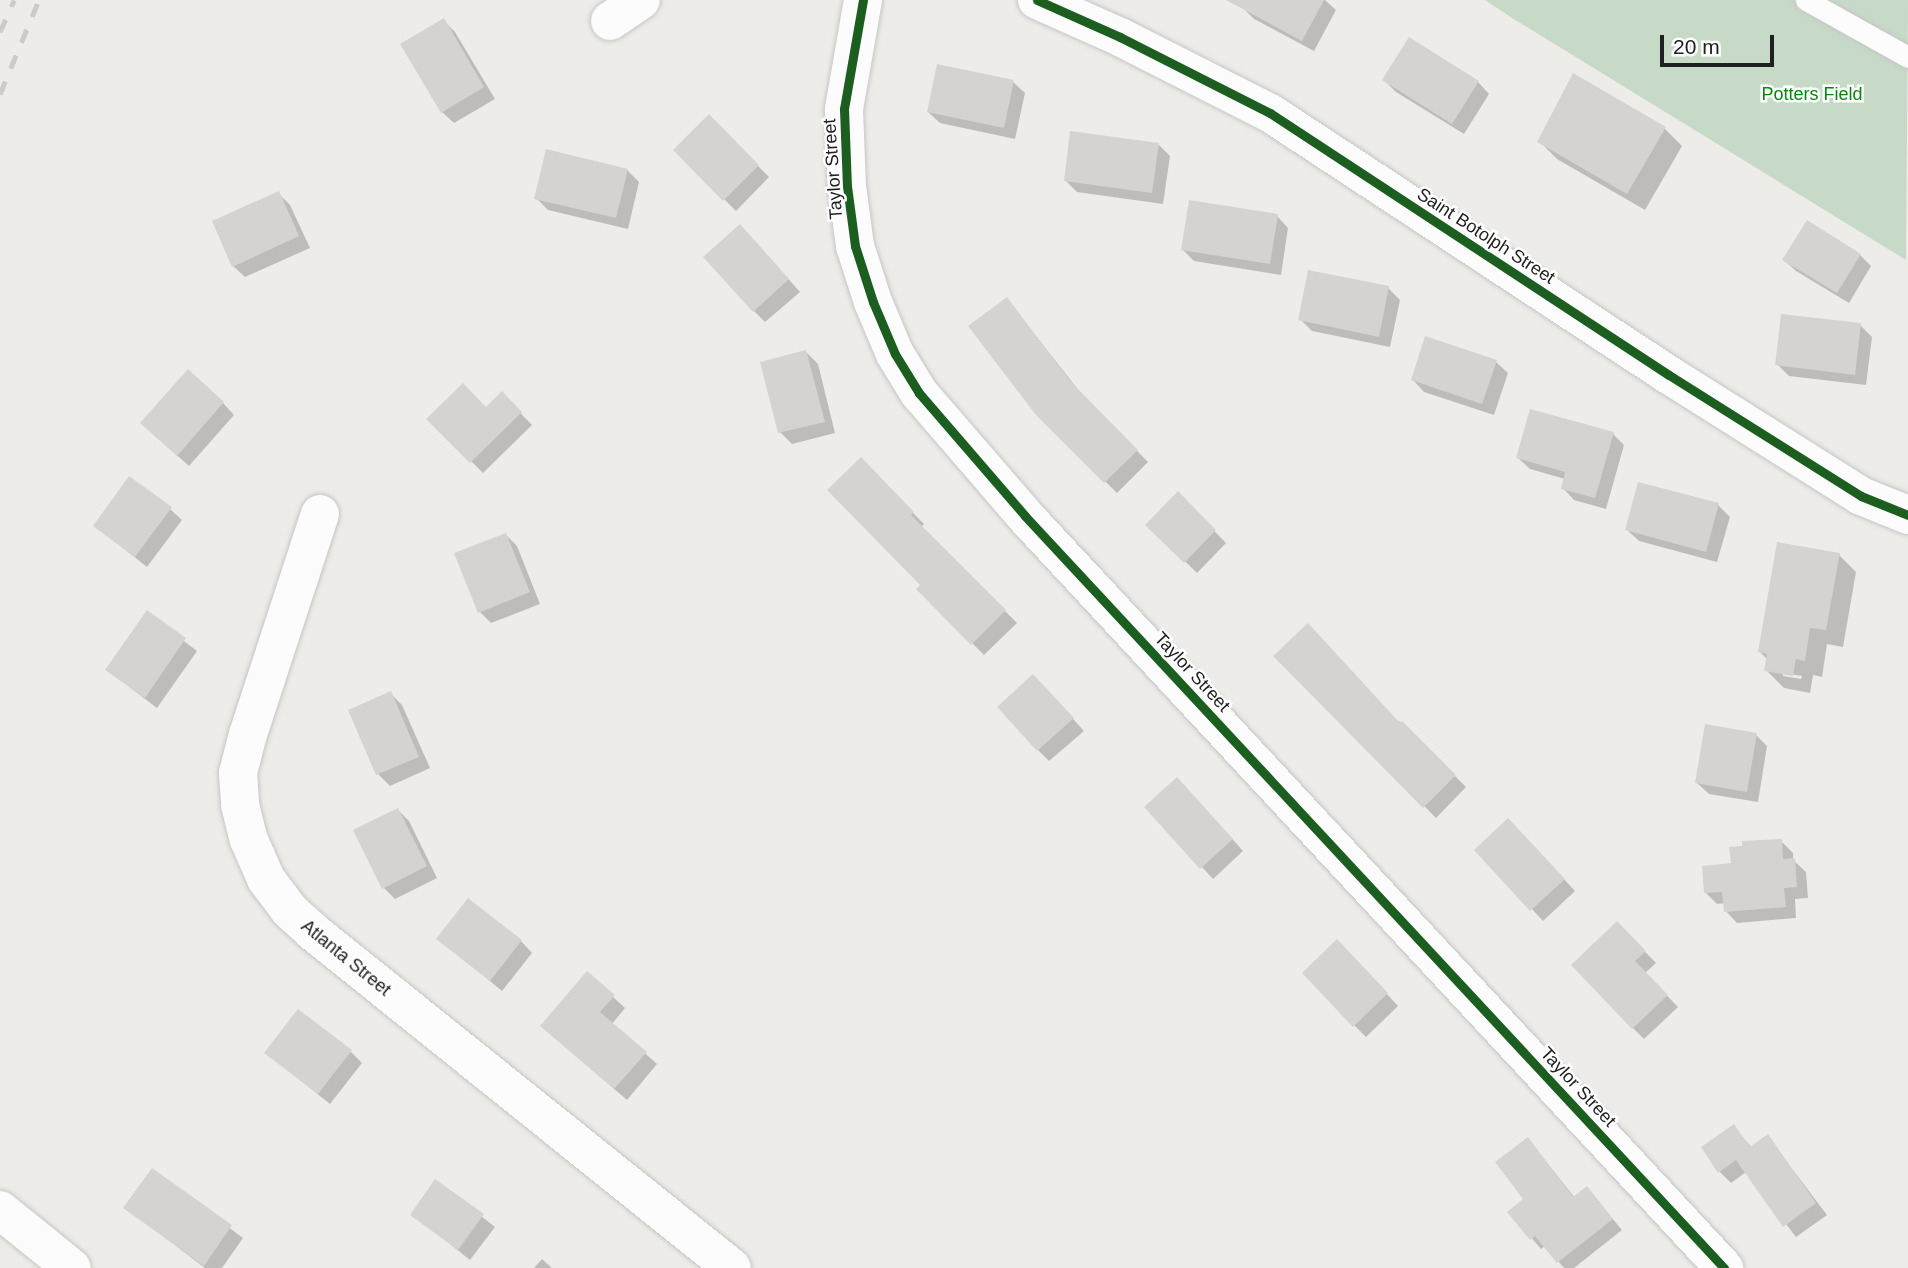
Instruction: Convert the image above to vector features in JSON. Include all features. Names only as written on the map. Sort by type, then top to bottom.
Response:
[{"type":"street","name":"Taylor Street","points":[[863,0],[844,109],[847,186],[855,246],[873,302],[895,354],[919,393],[1025,516],[1724,1268]]},
{"type":"street","name":"Saint Botolph Street","points":[[1037,0],[1120,37],[1270,113],[1669,375],[1860,496],[1908,514]]},
{"type":"street","name":"Atlanta Street","points":[[320,514],[238,773],[240,806],[266,879],[289,910],[312,932],[732,1268]]},
{"type":"street","points":[[0,1210],[72,1268]]},
{"type":"lane","points":[[1806,0],[1908,57]]},
{"type":"green space","name":"Potters Field","points":[[1485,0],[1908,0],[1906,260],[1512,18]]},
{"type":"building","points":[[1226,0],[1324,0],[1302,41]]},
{"type":"building","points":[[444,18],[484,87],[441,113],[400,44]]},
{"type":"building","points":[[1409,37],[1479,81],[1452,124],[1382,80]]},
{"type":"building","points":[[937,64],[1014,80],[1004,128],[927,112]]},
{"type":"building","points":[[1573,73],[1666,127],[1627,194],[1537,142]]},
{"type":"building","points":[[709,114],[759,165],[723,201],[673,150]]},
{"type":"building","points":[[1070,131],[1159,143],[1152,193],[1064,181]]},
{"type":"building","points":[[546,149],[628,169],[616,218],[534,199]]},
{"type":"building","points":[[279,191],[299,236],[232,267],[212,221]]},
{"type":"building","points":[[1189,200],[1278,214],[1270,264],[1181,250]]},
{"type":"building","points":[[1807,220],[1861,254],[1837,293],[1782,260]]},
{"type":"building","points":[[740,224],[789,279],[753,312],[703,257]]},
{"type":"building","points":[[1308,270],[1389,286],[1379,337],[1298,320]]},
{"type":"building","points":[[1007,297],[1071,382],[1138,450],[1104,483],[1036,415],[968,326]]},
{"type":"building","points":[[1781,314],[1861,323],[1855,375],[1775,365]]},
{"type":"building","points":[[1425,336],[1497,360],[1482,404],[1411,380]]},
{"type":"building","points":[[806,350],[825,422],[778,433],[760,362]]},
{"type":"building","points":[[188,369],[224,402],[177,456],[140,423]]},
{"type":"building","points":[[463,383],[486,407],[502,391],[522,412],[470,463],[426,419]]},
{"type":"building","points":[[1530,409],[1614,432],[1595,498],[1561,489],[1565,472],[1516,458]]},
{"type":"building","points":[[861,457],[914,512],[911,515],[1006,610],[971,645],[916,589],[920,585],[827,490]]},
{"type":"building","points":[[129,476],[172,507],[135,557],[93,526]]},
{"type":"building","points":[[1638,482],[1719,503],[1706,552],[1625,530]]},
{"type":"building","points":[[1178,491],[1216,530],[1184,563],[1145,525]]},
{"type":"building","points":[[506,533],[530,592],[478,613],[454,553]]},
{"type":"building","points":[[1777,542],[1840,553],[1826,630],[1810,628],[1805,661],[1796,659],[1793,676],[1764,671],[1767,654],[1758,652]]},
{"type":"building","points":[[147,610],[186,638],[145,698],[105,670]]},
{"type":"building","points":[[1308,623],[1400,723],[1402,721],[1456,775],[1423,808],[1273,656]]},
{"type":"building","points":[[1033,674],[1074,718],[1037,751],[997,707]]},
{"type":"building","points":[[391,691],[419,757],[376,775],[348,710]]},
{"type":"building","points":[[1705,724],[1757,733],[1747,792],[1695,783]]},
{"type":"building","points":[[1177,777],[1233,839],[1200,869],[1144,807]]},
{"type":"building","points":[[398,808],[427,866],[382,889],[353,830]]},
{"type":"building","points":[[1508,818],[1565,879],[1530,911],[1474,850]]},
{"type":"building","points":[[1782,839],[1783,859],[1795,858],[1797,887],[1784,888],[1786,907],[1724,912],[1722,892],[1704,893],[1702,866],[1731,863],[1729,847],[1742,846],[1742,841]]},
{"type":"building","points":[[468,898],[522,940],[490,981],[436,939]]},
{"type":"building","points":[[1617,921],[1646,951],[1635,961],[1668,995],[1632,1029],[1571,965]]},
{"type":"building","points":[[1337,939],[1388,993],[1353,1027],[1302,973]]},
{"type":"building","points":[[587,971],[615,995],[600,1012],[647,1052],[614,1089],[540,1026]]},
{"type":"building","points":[[298,1009],[352,1050],[318,1094],[264,1053]]},
{"type":"building","points":[[1734,1124],[1750,1147],[1768,1134],[1816,1203],[1783,1227],[1736,1160],[1718,1173],[1701,1147]]},
{"type":"building","points":[[1528,1137],[1573,1197],[1587,1186],[1613,1219],[1557,1263],[1535,1236],[1530,1240],[1507,1212],[1523,1199],[1495,1162]]},
{"type":"building","points":[[152,1168],[232,1225],[204,1266],[123,1208]]},
{"type":"building","points":[[435,1179],[484,1214],[458,1250],[410,1215]]},
{"type":"railway","points":[[0,32],[14,0]]},
{"type":"railway","points":[[0,94],[39,0]]},
{"type":"cycle path","points":[[863,0],[844,109],[847,186],[855,246],[873,302],[895,354],[919,393],[1025,516],[1724,1268]]},
{"type":"cycle path","points":[[1037,0],[1120,37],[1270,113],[1669,375],[1861,496],[1908,515]]}]
